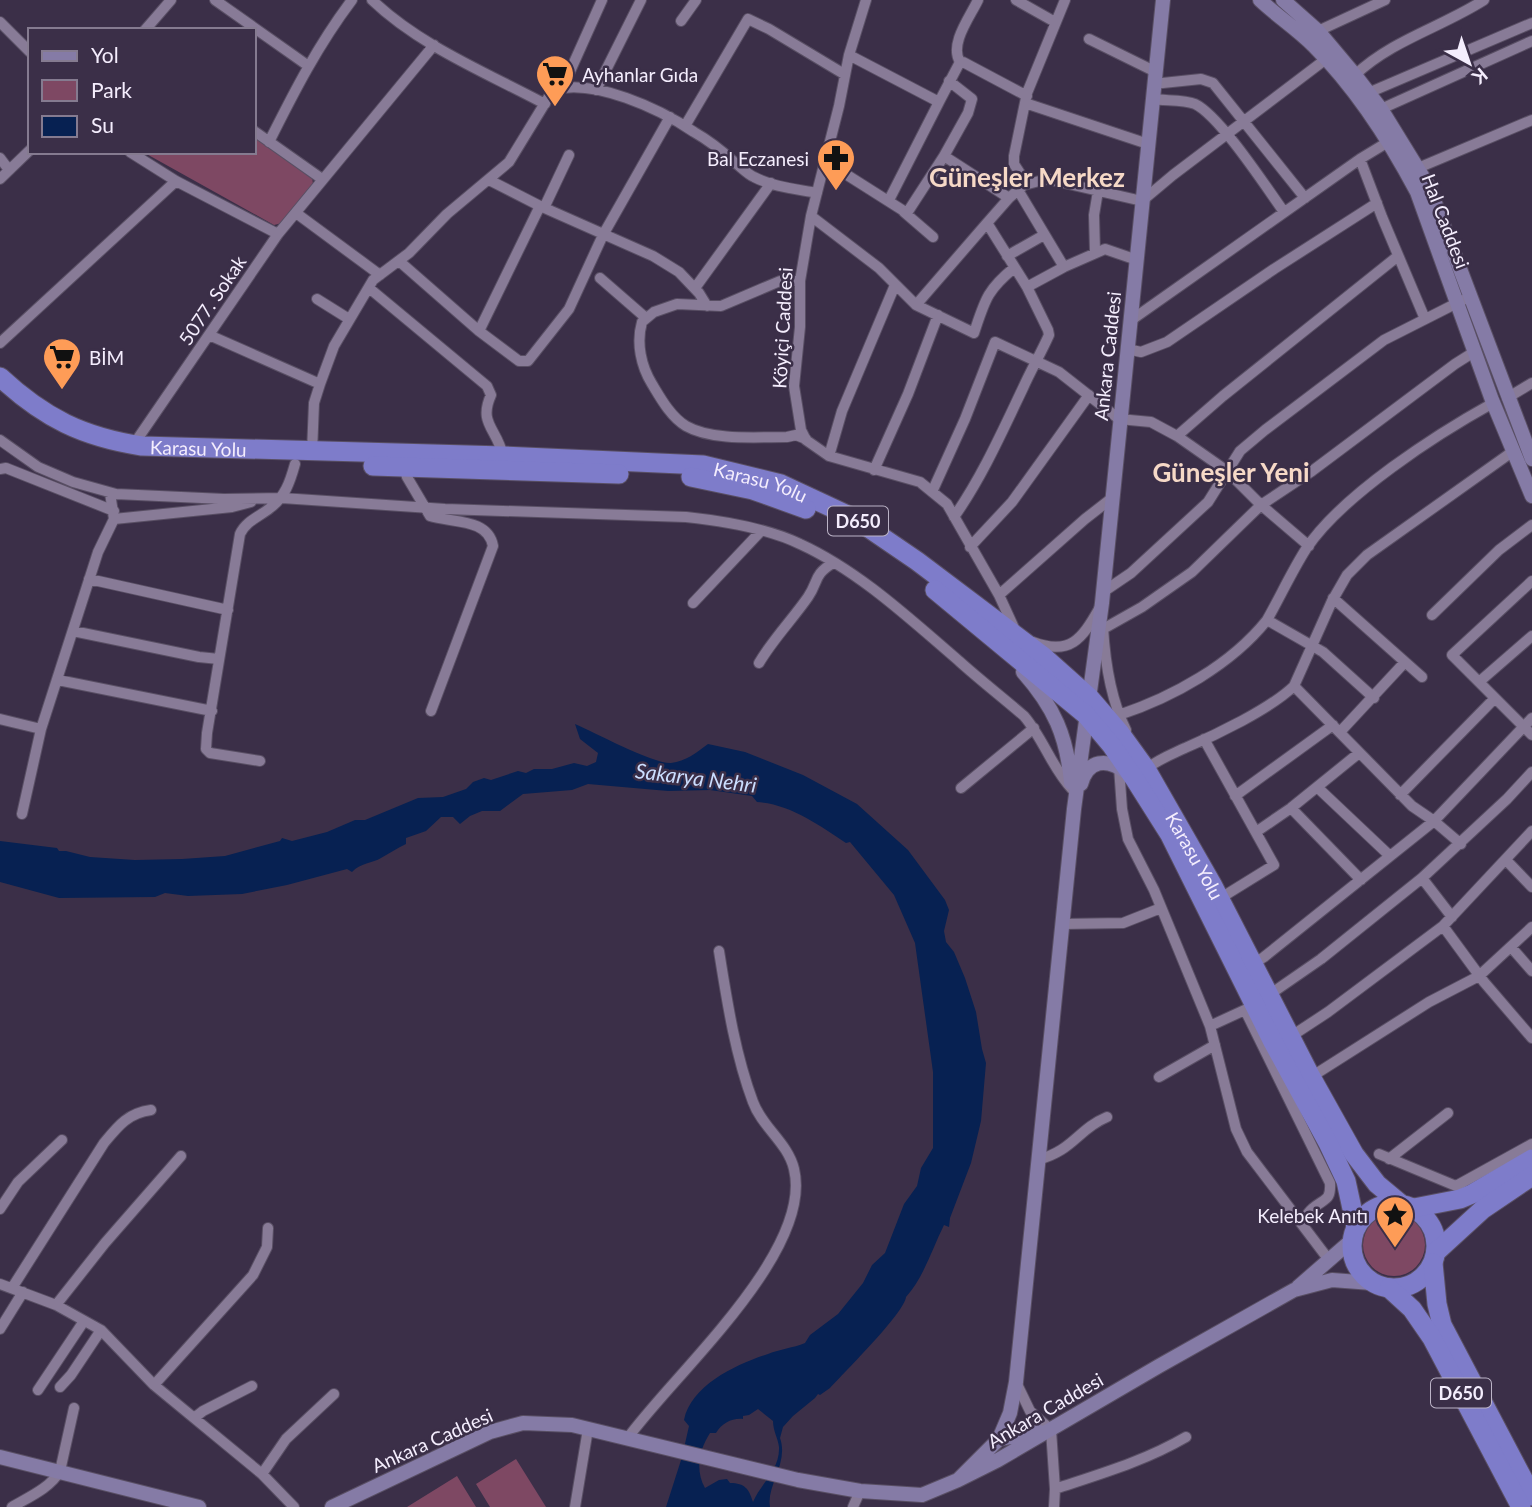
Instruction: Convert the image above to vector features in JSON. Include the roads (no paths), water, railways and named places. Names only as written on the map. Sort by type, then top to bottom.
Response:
[{"type":"highway","name":"Karasu Yolu","points":[[0,377],[52,418],[96,437],[134,444],[703,464],[781,484],[854,518],[1018,636],[1087,706]]},
{"type":"highway","name":"Karasu Yolu","points":[[0,394],[33,420],[71,440],[116,454],[148,459],[677,475],[753,490],[825,517],[861,536],[904,566],[1120,733],[1133,771],[1170,835],[1346,1181],[1354,1233]]},
{"type":"highway","name":"Karasu Yolu","points":[[1133,771],[1219,900],[1253,964],[1256,1003],[1290,1037],[1362,1166],[1377,1184],[1407,1206]]},
{"type":"highway","points":[[1407,1206],[1424,1216],[1432,1227],[1436,1239],[1434,1257],[1426,1274],[1415,1283],[1402,1288],[1380,1286],[1362,1275],[1352,1252],[1354,1233],[1363,1216],[1374,1208],[1387,1204],[1407,1206],[1460,1199],[1532,1158]]},
{"type":"highway","points":[[1434,1257],[1483,1209],[1532,1176]]},
{"type":"highway","name":"D650","points":[[1434,1257],[1437,1304],[1442,1325],[1532,1496]]},
{"type":"highway","name":"D650","points":[[1380,1286],[1412,1309],[1432,1338],[1521,1507]]},
{"type":"main road","name":"Ankara Caddesi","points":[[1074,809],[1102,598],[1163,0]]},
{"type":"main road","name":"Hal Caddesi","points":[[1260,0],[1326,59],[1388,142],[1417,192],[1474,352],[1532,459]]},
{"type":"main road","name":"Hal Caddesi","points":[[1283,0],[1318,31],[1355,75],[1418,168],[1444,224],[1471,297],[1512,452],[1532,496]]},
{"type":"main road","points":[[958,1480],[999,1439],[1010,1413],[1016,1382],[1074,809],[1067,745],[1047,703],[1025,674],[976,623]]},
{"type":"main road","points":[[1074,809],[1087,769],[1094,764],[1104,762],[1133,771]]},
{"type":"main road","points":[[1294,1290],[1329,1260],[1354,1233]]},
{"type":"main road","points":[[1294,1290],[1332,1280],[1380,1286]]},
{"type":"main road","name":"Ankara Caddesi","points":[[332,1507],[490,1432],[523,1423],[542,1422],[588,1429],[798,1480],[860,1491],[922,1494],[958,1480],[1051,1430],[1294,1290]]},
{"type":"main road","points":[[999,1439],[1051,1430]]},
{"type":"main road","points":[[0,1457],[199,1507]]},
{"type":"street","points":[[147,28],[171,0]]},
{"type":"street","points":[[215,0],[255,28]]},
{"type":"street","points":[[269,142],[307,65],[352,0]]},
{"type":"street","points":[[372,0],[386,13],[434,45],[545,104]]},
{"type":"street","points":[[563,88],[602,0]]},
{"type":"street","points":[[596,90],[641,0]]},
{"type":"street","points":[[681,21],[696,0]]},
{"type":"street","name":"Köyiçi Caddesi","points":[[807,440],[801,430],[794,386],[800,327],[800,281],[811,215],[849,55],[866,0]]},
{"type":"street","points":[[978,0],[957,44],[956,56],[960,62],[1026,100],[1148,144]]},
{"type":"street","points":[[1016,0],[1055,22]]},
{"type":"street","points":[[1063,267],[1018,191],[1014,156],[1026,100],[1065,0]]},
{"type":"street","points":[[1318,31],[1385,0]]},
{"type":"street","points":[[1355,75],[1383,51],[1435,28],[1484,0]]},
{"type":"street","points":[[685,126],[748,19],[845,75]]},
{"type":"street","points":[[0,22],[28,50]]},
{"type":"street","points":[[1368,93],[1532,23]]},
{"type":"street","points":[[256,29],[307,65]]},
{"type":"street","points":[[1089,39],[1153,85],[1203,109],[1227,134],[1284,212]]},
{"type":"street","points":[[1381,110],[1532,41]]},
{"type":"street","name":"5077. Sokak","points":[[134,444],[278,234],[434,45]]},
{"type":"street","points":[[849,55],[939,102]]},
{"type":"street","points":[[916,305],[986,223],[1018,191],[1047,178],[1142,201],[1173,174],[1326,59]]},
{"type":"street","points":[[889,200],[960,62]]},
{"type":"street","points":[[1153,85],[1201,79],[1213,83],[1305,198]]},
{"type":"street","points":[[904,212],[909,212],[968,113],[972,99],[948,81]]},
{"type":"street","points":[[312,452],[314,403],[320,384],[334,346],[373,280],[399,261],[447,214],[509,162],[553,90],[596,90],[659,111],[685,126],[753,177],[817,193]]},
{"type":"street","points":[[399,261],[479,331],[519,362],[528,361],[569,309],[603,235],[670,117]]},
{"type":"street","points":[[1418,168],[1532,120]]},
{"type":"street","points":[[256,132],[322,178]]},
{"type":"street","points":[[1130,321],[1388,142]]},
{"type":"street","points":[[0,179],[28,152]]},
{"type":"street","points":[[133,154],[176,181],[278,234]]},
{"type":"street","points":[[479,331],[569,155]]},
{"type":"street","points":[[944,156],[1018,191]]},
{"type":"street","points":[[0,158],[9,170]]},
{"type":"street","points":[[1360,159],[1425,318]]},
{"type":"street","points":[[825,162],[889,200],[933,237]]},
{"type":"street","points":[[489,180],[542,207],[653,256],[679,272],[695,288],[707,306]]},
{"type":"street","points":[[0,343],[176,181]]},
{"type":"street","points":[[695,288],[771,183]]},
{"type":"street","points":[[1095,252],[1094,215],[1098,191]]},
{"type":"street","points":[[1127,349],[1141,352],[1167,342],[1377,203]]},
{"type":"street","points":[[296,212],[380,275]]},
{"type":"street","points":[[811,215],[879,268],[916,305],[974,332],[986,295],[1014,268]]},
{"type":"street","points":[[954,517],[983,471],[1049,335],[1027,287],[986,223]]},
{"type":"street","points":[[1007,256],[1044,235]]},
{"type":"street","points":[[1027,287],[1063,267],[1105,249],[1137,260]]},
{"type":"street","points":[[1177,436],[1398,256]]},
{"type":"street","points":[[600,278],[646,318]]},
{"type":"street","points":[[800,281],[780,281],[731,304],[677,304],[654,312],[646,318],[640,331],[639,351],[648,377],[667,408],[686,426],[716,435],[796,435],[829,456],[920,482],[947,505],[999,595],[1018,636],[1049,648],[1070,645],[1086,632],[1102,598],[1208,502],[1240,452],[1265,430],[1384,340],[1471,297]]},
{"type":"street","points":[[829,456],[842,411],[895,285]]},
{"type":"street","points":[[369,288],[486,386],[491,395],[485,412],[487,421],[500,442],[503,456]]},
{"type":"street","points":[[317,299],[349,319]]},
{"type":"street","points":[[874,470],[908,394],[938,316]]},
{"type":"street","points":[[209,335],[320,384]]},
{"type":"street","points":[[932,492],[965,419],[995,342],[1059,372],[1119,419],[1151,422],[1177,436],[1227,471],[1261,505],[1309,546]]},
{"type":"street","points":[[1103,628],[1142,607],[1192,572],[1261,505],[1312,471],[1474,352]]},
{"type":"street","points":[[1119,715],[1140,708],[1207,673],[1231,657],[1252,639],[1267,620],[1309,546],[1363,490],[1450,428],[1532,383]]},
{"type":"street","points":[[970,547],[1012,502],[1089,395]]},
{"type":"street","points":[[0,440],[38,467],[73,482],[110,493],[157,497],[282,498],[425,508],[686,517],[761,531],[798,543],[833,563],[913,621],[1024,716],[1034,727],[1060,776],[1072,789]]},
{"type":"street","points":[[1133,771],[1204,739],[1286,694],[1294,686],[1333,598],[1347,575],[1367,555],[1512,452]]},
{"type":"street","points":[[260,761],[220,756],[206,750],[238,540],[247,524],[282,498],[295,464]]},
{"type":"street","points":[[404,467],[430,516],[485,528],[491,536],[493,546],[431,711]]},
{"type":"street","points":[[0,469],[6,468],[114,515],[232,508],[267,498]]},
{"type":"street","points":[[22,814],[41,729],[97,552],[114,515],[110,493]]},
{"type":"street","points":[[999,595],[1112,498]]},
{"type":"street","points":[[1432,615],[1499,550],[1532,525]]},
{"type":"street","points":[[692,603],[761,531]]},
{"type":"street","points":[[759,663],[774,638],[809,595],[821,570],[833,563]]},
{"type":"street","points":[[89,579],[228,610]]},
{"type":"street","points":[[1527,731],[1452,655],[1532,581]]},
{"type":"street","points":[[1102,598],[1106,666],[1133,771],[1122,809],[1128,839],[1161,908],[1210,1026],[1236,1129],[1247,1152],[1329,1260]]},
{"type":"street","points":[[1333,598],[1422,677]]},
{"type":"street","points":[[1267,620],[1323,652],[1374,698]]},
{"type":"street","points":[[73,631],[219,659]]},
{"type":"street","points":[[1479,682],[1532,636]]},
{"type":"street","points":[[1235,796],[1337,728],[1374,698],[1405,662]]},
{"type":"street","points":[[58,680],[212,711]]},
{"type":"street","points":[[1294,686],[1412,806],[1461,844]]},
{"type":"street","points":[[1401,795],[1495,698]]},
{"type":"street","points":[[1253,964],[1434,821],[1527,731],[1532,718]]},
{"type":"street","points":[[0,719],[41,729]]},
{"type":"street","points":[[961,788],[997,761],[1034,727]]},
{"type":"street","points":[[1204,739],[1274,864],[1219,900]]},
{"type":"street","points":[[1256,832],[1291,808],[1359,753]]},
{"type":"street","points":[[1210,1026],[1256,1003],[1321,959],[1461,844],[1532,772]]},
{"type":"street","points":[[1317,787],[1390,856]]},
{"type":"street","points":[[1291,808],[1361,880]]},
{"type":"street","points":[[1290,1037],[1443,926],[1532,831]]},
{"type":"street","points":[[1506,860],[1532,887]]},
{"type":"street","points":[[1422,878],[1452,917]]},
{"type":"street","points":[[1062,925],[1123,923],[1161,908]]},
{"type":"street","points":[[1443,926],[1479,976],[1532,1038]]},
{"type":"street","points":[[1311,1077],[1429,1002],[1479,976],[1532,927]]},
{"type":"street","points":[[1511,947],[1532,971]]},
{"type":"street","points":[[627,1439],[643,1416],[713,1337],[767,1268],[791,1220],[796,1193],[795,1172],[790,1155],[761,1119],[753,1103],[730,1015],[719,951]]},
{"type":"street","points":[[1256,1003],[1330,1183],[1331,1194],[1312,1209],[1302,1223]]},
{"type":"street","points":[[1159,1077],[1215,1045]]},
{"type":"street","points":[[0,1329],[18,1290],[104,1143],[119,1124],[131,1115],[151,1110]]},
{"type":"street","points":[[1448,1113],[1384,1157],[1456,1186],[1532,1144]]},
{"type":"street","points":[[1037,1160],[1054,1156],[1095,1122],[1107,1117]]},
{"type":"street","points":[[0,1209],[18,1182],[62,1140]]},
{"type":"street","points":[[56,1305],[105,1243],[181,1156]]},
{"type":"street","points":[[154,1385],[253,1275],[267,1247],[268,1228]]},
{"type":"street","points":[[0,1284],[56,1305],[102,1330],[154,1385],[262,1474],[294,1507]]},
{"type":"street","points":[[38,1390],[85,1321]]},
{"type":"street","points":[[60,1387],[102,1330]]},
{"type":"street","points":[[1016,1382],[1030,1411],[1051,1430],[1054,1507]]},
{"type":"street","points":[[194,1418],[252,1386]]},
{"type":"street","points":[[262,1474],[286,1439],[334,1394]]},
{"type":"street","points":[[12,1507],[48,1485],[60,1471],[74,1408]]},
{"type":"street","points":[[575,1507],[588,1429]]},
{"type":"street","points":[[1055,1489],[1134,1463],[1159,1453],[1186,1437]]},
{"type":"street","points":[[853,1507],[860,1491]]},
{"type":"water","name":"Sakarya Nehri","points":[[575,724],[638,753],[671,763],[686,758],[708,744],[745,752],[803,775],[857,804],[908,850],[945,900],[949,910],[944,931],[946,942],[954,952],[976,1012],[986,1063],[981,1121],[971,1163],[949,1227],[944,1225],[918,1281],[896,1315],[830,1388],[818,1394],[783,1427],[780,1438],[782,1456],[771,1491],[770,1507],[666,1507],[689,1426],[684,1420],[688,1408],[705,1386],[717,1378],[756,1358],[805,1343],[810,1335],[838,1314],[863,1283],[872,1265],[885,1253],[904,1204],[917,1186],[921,1168],[933,1148],[933,1072],[915,943],[894,895],[850,842],[846,843],[793,811],[757,802],[752,796],[710,790],[668,791],[588,784],[572,790],[523,794],[500,811],[482,811],[460,824],[453,817],[441,817],[426,831],[406,838],[406,844],[352,872],[347,869],[242,894],[188,896],[165,893],[155,897],[59,898],[0,882],[0,841],[57,848],[59,851],[90,857],[135,860],[225,856],[280,841],[282,838],[292,841],[327,832],[418,798],[443,797],[466,789],[473,782],[484,778],[491,780],[518,771],[526,773],[534,769],[552,769],[574,763],[587,766],[596,762],[598,753],[580,739]],"holes":[[[758,1409],[773,1421],[779,1447],[778,1455],[773,1470],[753,1502],[746,1488],[730,1483],[727,1479],[719,1480],[705,1488],[699,1467],[703,1446],[710,1433],[716,1433],[721,1426],[735,1419],[743,1419],[743,1416]]]},
{"type":"place","name":"Ayhanlar Gıda","points":[[555,108]]},
{"type":"place","name":"Bal Eczanesi","points":[[836,192]]},
{"type":"place","name":"BİM","points":[[62,391]]},
{"type":"place","name":"Kelebek Anıtı","points":[[1395,1249]]},
{"type":"district","name":"Güneşler Merkez","points":[[1027,177]]},
{"type":"district","name":"Güneşler Yeni","points":[[1231,472]]}]
